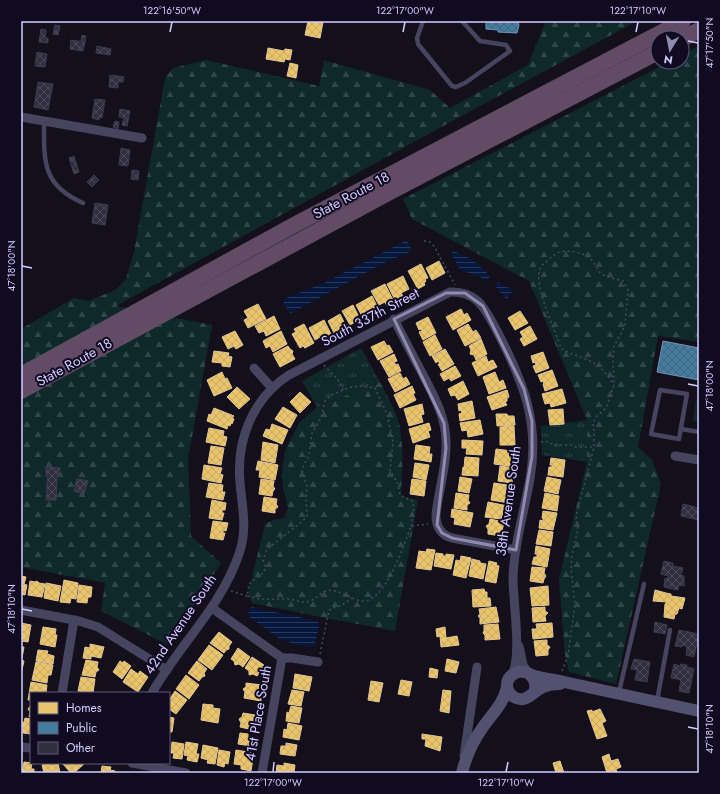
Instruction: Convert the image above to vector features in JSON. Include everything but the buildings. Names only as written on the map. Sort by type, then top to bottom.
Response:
[{"type":"highway","name":"State Route 18","points":[[21,375],[296,224],[683,21]]},
{"type":"highway","points":[[690,35],[699,30]]},
{"type":"highway","name":"State Route 18","points":[[21,391],[390,192],[650,56]]},
{"type":"street","points":[[21,117],[142,138]]},
{"type":"street","name":"South 337th Street","points":[[289,375],[446,293],[462,292]]},
{"type":"street","name":"38th Avenue South","points":[[462,292],[475,298],[483,306],[498,333],[520,380],[527,399],[532,421],[532,456],[530,478],[516,550],[513,579],[517,637],[515,665],[512,675]]},
{"type":"street","points":[[394,319],[432,393],[440,410],[444,424],[446,448],[436,509],[436,522],[442,533],[448,537],[516,550]]},
{"type":"street","points":[[254,368],[272,388]]},
{"type":"street","name":"42nd Avenue South","points":[[153,692],[212,608],[238,555],[243,533],[244,509],[239,469],[240,450],[243,437],[252,415],[272,388],[289,375]]},
{"type":"street","points":[[675,456],[699,460]]},
{"type":"street","points":[[212,608],[282,658],[318,662]]},
{"type":"street","points":[[21,610],[92,625],[103,630],[167,670]]},
{"type":"street","points":[[62,692],[74,620]]},
{"type":"street","name":"38th Avenue South","points":[[517,637],[523,665],[530,674]]},
{"type":"street","name":"41st Place South","points":[[262,773],[282,658]]},
{"type":"street","points":[[462,771],[477,667]]},
{"type":"street","points":[[462,771],[471,746],[505,697],[507,682],[512,675],[520,671],[538,678],[560,681],[699,711]]},
{"type":"street","points":[[530,674],[536,686],[534,693]]},
{"type":"street","points":[[491,716],[503,706],[527,698],[543,687],[558,684],[579,686]]},
{"type":"street","points":[[507,687],[512,696],[519,700]]},
{"type":"street","points":[[137,764],[186,773]]},
{"type":"lane","points":[[423,21],[417,38],[418,44],[452,86],[456,87],[461,86],[510,51],[506,45],[480,41],[462,21]]},
{"type":"lane","points":[[44,122],[45,162],[47,170],[58,188],[83,203]]},
{"type":"lane","points":[[660,390],[687,394],[681,428],[679,439],[651,434],[660,390]]},
{"type":"lane","points":[[681,428],[699,432]]},
{"type":"lane","points":[[619,694],[644,584]]},
{"type":"lane","points":[[657,702],[670,630]]},
{"type":"path","points":[[424,241],[430,242],[434,246],[462,292]]},
{"type":"path","points":[[560,681],[564,664],[568,656],[574,604],[571,569],[572,555],[578,529],[576,516],[594,446],[593,423],[596,417],[606,408],[614,385],[614,346],[625,326],[628,290],[623,281],[601,274],[593,261],[586,256],[566,250],[558,252],[541,267],[539,275],[541,296],[561,348],[591,361],[607,374],[614,385]]},
{"type":"path","points":[[320,359],[329,372],[338,378],[343,390]]},
{"type":"path","points":[[223,587],[247,596],[262,599],[289,599],[304,602],[311,601],[326,591],[345,594],[360,601],[367,601],[380,592],[392,572],[411,526],[414,507],[412,501],[400,496],[398,484],[390,470],[394,442],[387,414],[376,388],[360,386],[343,390],[331,395],[325,401],[321,418],[312,433],[309,455],[302,471],[307,486],[307,516],[303,521],[267,549],[264,560],[266,568],[263,573],[250,584],[247,596]]},
{"type":"path","points":[[532,442],[545,441],[555,445],[576,447],[594,446]]},
{"type":"path","points":[[411,526],[436,522]]},
{"type":"path","points":[[318,662],[329,610],[341,606],[352,598]]},
{"type":"highlighted area","points":[[446,293],[465,293],[483,306],[524,389],[532,421],[532,456],[516,550],[452,538],[442,533],[437,525],[446,448],[444,423],[394,319]]},
{"type":"green space","points":[[546,21],[637,21],[116,306],[212,325],[188,459],[191,536],[221,563],[168,645],[101,611],[105,583],[21,567],[21,329],[74,298],[89,301],[117,289],[126,279],[134,252],[165,78],[173,68],[206,60],[319,86],[324,60],[430,90],[450,108],[528,65]]},
{"type":"green space","points":[[699,46],[699,342],[658,336],[638,447],[652,460],[661,484],[616,684],[569,672],[565,655],[559,579],[587,462],[587,420],[529,281],[412,219],[403,199],[653,70],[690,70],[690,51]]},
{"type":"green space","points":[[361,348],[380,382],[317,407],[302,381]]},
{"type":"green space","points":[[380,382],[389,398],[399,422],[402,453],[401,496],[418,500],[395,631],[252,603],[248,593],[265,524],[273,520],[284,518],[288,509],[283,487],[282,472],[285,451],[299,423],[317,407]]},
{"type":"green space","points":[[696,400],[699,400],[699,422],[693,421]]},
{"type":"green space","points":[[587,420],[587,462],[542,455],[541,426]]},
{"type":"water","points":[[407,240],[412,251],[384,263],[291,313],[289,312],[283,301],[284,299],[324,283]]},
{"type":"water","points":[[454,251],[473,260],[490,276],[487,281],[478,276],[460,270],[451,253]]},
{"type":"water","points":[[498,282],[506,287],[514,289],[507,299],[495,286]]},
{"type":"water","points":[[251,607],[318,621],[319,627],[314,646],[297,645],[280,639],[248,616]]}]
